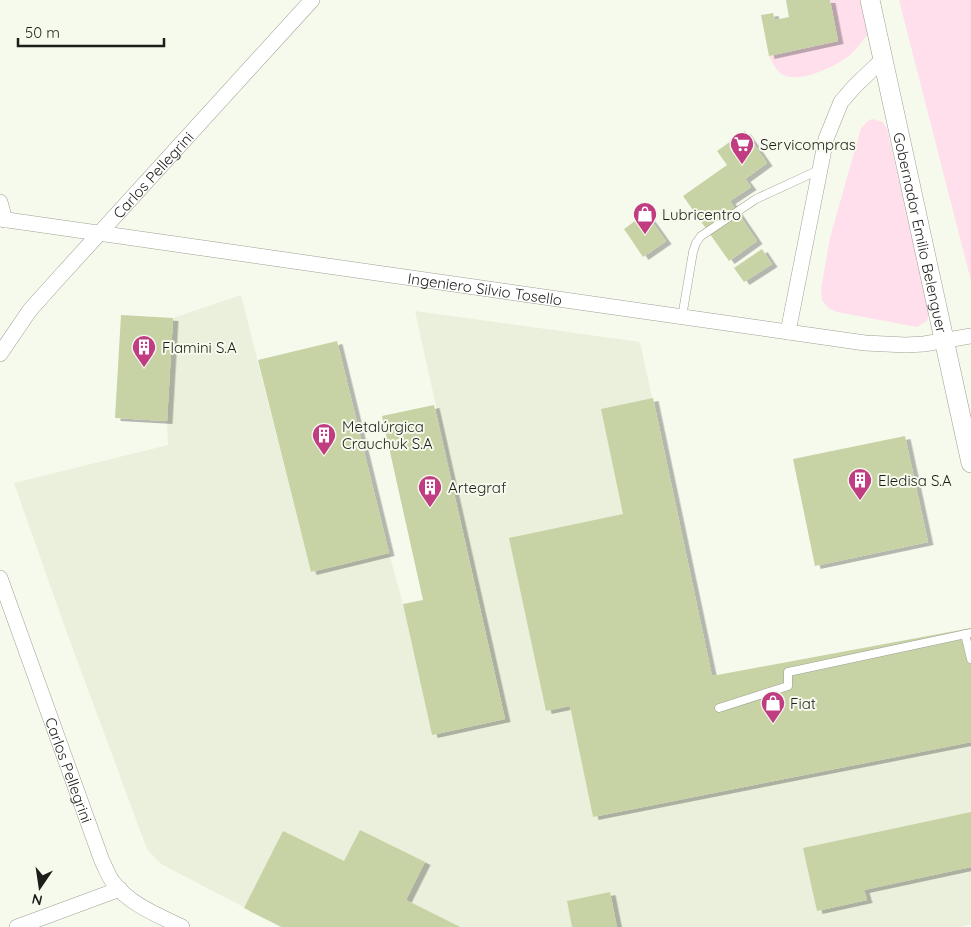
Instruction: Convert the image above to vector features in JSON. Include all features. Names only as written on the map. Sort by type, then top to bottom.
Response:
[{"type":"street","name":"Carlos Pellegrini","points":[[0,354],[30,310],[312,0]]},
{"type":"street","name":"Gobernador Emilio Belenguer","points":[[870,0],[971,463]]},
{"type":"street","points":[[788,332],[826,139],[841,102],[883,59]]},
{"type":"street","points":[[0,202],[2,220]]},
{"type":"street","name":"Ingeniero Silvio Tosello","points":[[2,220],[886,345],[924,344],[971,336]]},
{"type":"street","name":"Carlos Pellegrini","points":[[0,578],[102,861],[112,882],[126,897],[182,927]]},
{"type":"street","points":[[16,927],[120,889]]},
{"type":"lane","points":[[682,316],[693,252],[701,236],[756,198],[819,170]]},
{"type":"lane","points":[[719,708],[788,686],[788,672],[968,633],[971,659]]},
{"type":"shaded area","points":[[830,0],[861,0],[868,34],[844,60],[826,69],[805,76],[795,77],[786,76],[779,72],[769,56],[838,41]]},
{"type":"shaded area","points":[[899,0],[971,0],[971,281]]},
{"type":"shaded area","points":[[873,119],[883,122],[887,129],[929,313],[927,321],[917,327],[837,312],[828,308],[822,300],[821,289],[830,238],[861,128],[869,120]]},
{"type":"shaded area","points":[[241,295],[311,572],[389,553],[403,604],[432,735],[505,719],[415,311],[640,342],[712,676],[571,706],[593,817],[971,742],[971,924],[962,927],[282,927],[161,864],[147,849],[14,483],[168,445],[167,421],[173,318]]},
{"type":"building","points":[[786,0],[830,0],[838,41],[769,56],[761,15],[773,13],[775,20],[789,17]]},
{"type":"building","points":[[745,131],[767,163],[745,179],[751,187],[730,201],[757,241],[729,261],[683,196],[727,165],[717,151]]},
{"type":"building","name":"Lubricentro","points":[[646,213],[666,241],[643,257],[624,229]]},
{"type":"building","points":[[762,249],[772,264],[744,282],[734,268]]},
{"type":"building","name":"Flamini S.A","points":[[121,315],[173,318],[167,421],[115,418]]},
{"type":"building","name":"Metalúrgica Crauchuk S.A","points":[[337,341],[389,553],[311,572],[258,360]]},
{"type":"building","points":[[653,398],[712,676],[971,628],[971,742],[593,817],[570,706],[546,711],[509,538],[623,514],[601,409]]},
{"type":"building","name":"Artegraf","points":[[434,405],[505,719],[432,735],[403,604],[423,600],[382,416]]},
{"type":"building","name":"Eledisa S.A","points":[[905,436],[928,542],[815,566],[793,459]]},
{"type":"building","points":[[971,812],[971,867],[864,890],[867,900],[817,911],[803,848]]},
{"type":"building","points":[[360,830],[425,862],[406,900],[460,927],[282,927],[244,908],[283,831],[344,861]]},
{"type":"building","points":[[610,892],[617,927],[572,927],[567,901]]},
{"type":"place","name":"Servicompras","points":[[742,165]]},
{"type":"place","name":"Lubricentro","points":[[645,235]]},
{"type":"place","name":"Flamini S.A","points":[[144,368]]},
{"type":"place","name":"Metalúrgica Crauchuk S.A","points":[[324,456]]},
{"type":"place","name":"Eledisa S.A","points":[[860,501]]},
{"type":"place","name":"Artegraf","points":[[430,508]]},
{"type":"place","name":"Fiat","points":[[773,724]]}]
